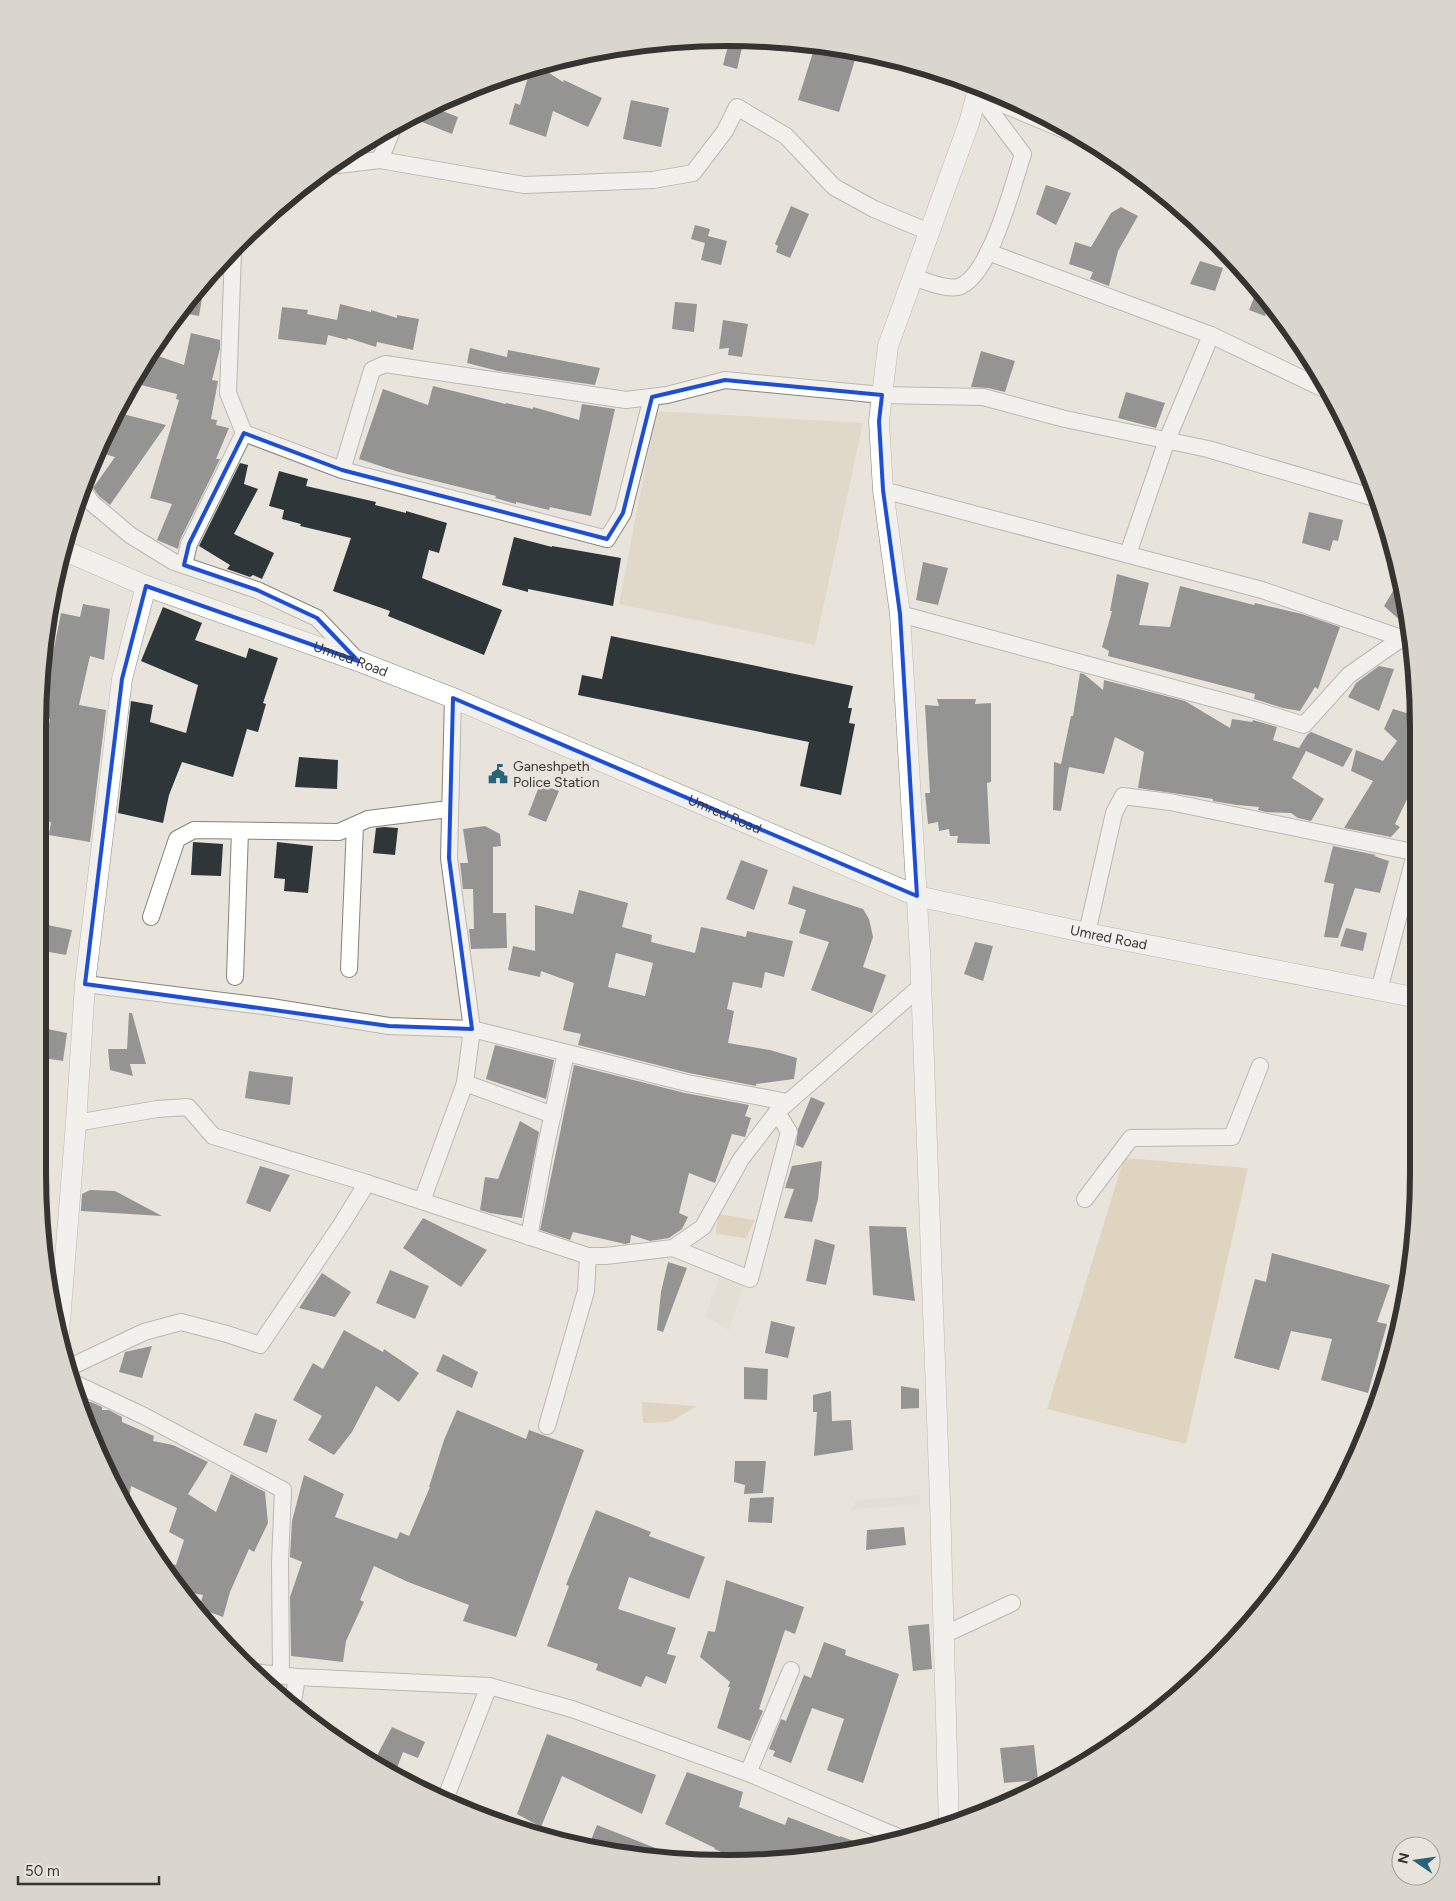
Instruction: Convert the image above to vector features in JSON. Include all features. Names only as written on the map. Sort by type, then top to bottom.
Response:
[{"type":"street","points":[[949,1818],[940,1501],[917,896],[900,614],[884,490],[879,421],[888,346],[978,94]]},
{"type":"street","points":[[913,277],[951,288],[960,286],[974,276],[988,252],[1002,221],[1023,154],[983,96]]},
{"type":"street","points":[[345,164],[380,160],[524,185],[652,180],[693,173],[725,131],[737,108],[786,136],[834,187],[874,209],[929,232]]},
{"type":"street","points":[[380,160],[389,137]]},
{"type":"street","points":[[988,252],[1211,335],[1317,386]]},
{"type":"street","points":[[233,260],[228,393],[244,433],[342,470],[607,539],[623,513],[652,397]]},
{"type":"street","points":[[1128,554],[1167,440],[1211,335]]},
{"type":"street","points":[[342,470],[372,370],[386,364],[626,400],[666,395],[726,380],[882,395],[983,397],[1065,419],[1208,449],[1369,496]]},
{"type":"street","points":[[184,566],[189,544],[244,433]]},
{"type":"street","points":[[884,490],[1262,590],[1404,639]]},
{"type":"street","points":[[87,496],[92,503],[130,535],[174,562],[257,590],[317,618],[358,661]]},
{"type":"street","name":"Umred Road","points":[[69,552],[146,586],[358,661],[453,698],[917,896],[1087,933],[1410,996]]},
{"type":"street","points":[[61,1313],[85,984],[122,679],[146,586]]},
{"type":"street","points":[[900,614],[1304,725],[1349,675],[1404,642]]},
{"type":"street","points":[[422,1201],[465,1083],[472,1029],[449,858],[453,698]]},
{"type":"street","points":[[1087,933],[1114,813],[1123,796],[1170,802],[1410,851]]},
{"type":"street","points":[[151,917],[177,839],[194,830],[339,832],[368,819],[449,809]]},
{"type":"street","points":[[349,969],[355,825]]},
{"type":"street","points":[[235,977],[240,831]]},
{"type":"street","points":[[1379,990],[1410,873]]},
{"type":"street","points":[[85,984],[270,1007],[389,1026],[472,1029],[782,1107]]},
{"type":"street","points":[[76,1123],[157,1109],[188,1107],[213,1136],[366,1183],[588,1256],[606,1256],[673,1248],[704,1227],[741,1160],[782,1107],[921,986]]},
{"type":"street","points":[[529,1236],[566,1053]]},
{"type":"street","points":[[1085,1199],[1131,1138],[1232,1137],[1260,1066]]},
{"type":"street","points":[[465,1083],[553,1115]]},
{"type":"street","points":[[673,1248],[750,1279],[789,1132],[782,1107]]},
{"type":"street","points":[[74,1365],[144,1332],[181,1322],[260,1344],[341,1225],[366,1183]]},
{"type":"street","points":[[547,1426],[586,1291],[588,1256]]},
{"type":"street","points":[[80,1386],[144,1416],[283,1490],[280,1563],[292,1697]]},
{"type":"street","points":[[952,1631],[1012,1603]]},
{"type":"street","points":[[748,1773],[791,1670]]},
{"type":"street","points":[[265,1674],[289,1677],[489,1686],[572,1709],[748,1773],[893,1835]]},
{"type":"street","points":[[447,1794],[489,1686]]},
{"type":"highlighted area","points":[[725,380],[882,395],[879,421],[883,490],[900,614],[917,896],[453,698],[449,858],[472,1029],[389,1026],[85,984],[122,679],[146,586],[358,661],[317,618],[257,590],[184,565],[189,544],[244,433],[342,470],[607,539],[623,513],[652,397]]},
{"type":"shaded area","points":[[656,411],[863,423],[815,645],[619,604]]},
{"type":"shaded area","points":[[1124,1158],[1248,1168],[1186,1444],[1047,1409]]},
{"type":"shaded area","points":[[718,1214],[755,1220],[746,1238],[716,1234]]},
{"type":"shaded area","points":[[720,1276],[745,1283],[729,1330],[705,1316]]},
{"type":"shaded area","points":[[642,1402],[697,1406],[670,1422],[643,1423]]},
{"type":"shaded area","points":[[920,1495],[920,1504],[851,1510],[856,1500]]},
{"type":"building","points":[[728,46],[742,47],[737,69],[723,65]]},
{"type":"building","points":[[813,52],[856,58],[839,112],[798,100]]},
{"type":"building","points":[[546,71],[563,82],[564,80],[602,98],[588,127],[553,111],[546,137],[509,124],[515,103],[520,105],[528,76]]},
{"type":"building","points":[[631,100],[669,108],[661,147],[623,139]]},
{"type":"building","points":[[441,110],[458,117],[452,134],[419,121]]},
{"type":"building","points":[[1046,185],[1071,193],[1056,225],[1036,214]]},
{"type":"building","points":[[791,206],[809,214],[790,258],[776,252],[778,246],[775,244]]},
{"type":"building","points":[[1121,207],[1138,216],[1118,251],[1109,286],[1090,279],[1093,272],[1069,264],[1075,242],[1091,247],[1111,213]]},
{"type":"building","points":[[695,225],[710,229],[708,236],[727,241],[721,265],[701,260],[705,243],[691,239]]},
{"type":"building","points":[[1200,261],[1223,268],[1215,291],[1190,284]]},
{"type":"building","points":[[203,293],[199,316],[186,314]]},
{"type":"building","points":[[1255,295],[1267,310],[1265,316],[1249,310]]},
{"type":"building","points":[[675,302],[697,304],[694,332],[672,329]]},
{"type":"building","points":[[340,304],[371,312],[371,310],[397,318],[397,315],[419,319],[413,350],[377,342],[376,347],[348,338],[347,340],[328,335],[326,345],[278,339],[282,307],[308,310],[307,314],[337,320]]},
{"type":"building","points":[[723,320],[748,324],[742,357],[728,355],[729,348],[719,349]]},
{"type":"building","points":[[191,333],[220,340],[220,349],[212,380],[218,381],[211,419],[217,420],[216,425],[229,428],[216,459],[220,459],[180,540],[178,549],[157,540],[172,504],[150,498],[179,400],[176,399],[177,394],[139,385],[157,356],[184,365]]},
{"type":"building","points":[[470,348],[507,357],[508,350],[600,368],[595,385],[498,371],[467,363]]},
{"type":"building","points":[[981,351],[1015,361],[1005,392],[971,387]]},
{"type":"building","points":[[433,386],[506,404],[533,409],[533,407],[579,420],[582,404],[615,409],[591,516],[550,507],[549,510],[516,502],[516,504],[495,498],[496,496],[399,472],[359,459],[383,389],[428,405]]},
{"type":"building","points":[[1126,392],[1165,403],[1156,428],[1118,418]]},
{"type":"building","points":[[123,414],[166,425],[110,505],[93,488],[115,457],[104,454]]},
{"type":"building","points":[[240,463],[248,465],[244,484],[258,489],[234,534],[274,553],[262,579],[227,569],[230,565],[199,546]]},
{"type":"building","points":[[279,471],[308,479],[306,486],[376,502],[375,505],[406,513],[406,511],[447,523],[439,553],[429,550],[422,578],[502,610],[484,655],[388,616],[390,611],[333,591],[351,538],[300,526],[301,524],[282,519],[284,510],[269,506]]},
{"type":"building","points":[[1309,512],[1343,520],[1338,541],[1333,540],[1330,551],[1302,543]]},
{"type":"building","points":[[514,537],[552,547],[621,558],[613,606],[528,589],[528,592],[502,585]]},
{"type":"building","points":[[923,562],[948,568],[938,605],[916,600]]},
{"type":"building","points":[[1117,574],[1149,583],[1139,625],[1170,627],[1180,586],[1254,605],[1255,603],[1302,614],[1340,627],[1318,689],[1315,687],[1300,711],[1254,699],[1255,694],[1108,656],[1109,651],[1102,647],[1112,611],[1110,611]]},
{"type":"building","points":[[1395,587],[1401,621],[1384,606]]},
{"type":"building","points":[[83,604],[110,609],[104,660],[90,656],[79,705],[106,710],[90,842],[49,835],[51,822],[46,821],[46,744],[50,719],[46,718],[49,674],[61,613],[80,617]]},
{"type":"building","points":[[163,607],[202,623],[195,640],[246,658],[249,648],[278,658],[263,703],[266,704],[258,732],[247,729],[233,777],[182,762],[169,795],[163,823],[118,813],[131,701],[153,705],[150,722],[186,733],[198,685],[141,661]]},
{"type":"building","points":[[611,636],[853,686],[848,708],[852,708],[849,723],[855,724],[841,795],[800,786],[809,742],[578,695],[582,675],[602,679]]},
{"type":"building","points":[[1379,666],[1394,669],[1379,711],[1348,697],[1356,683]]},
{"type":"building","points":[[1080,673],[1084,674],[1103,690],[1104,680],[1185,701],[1230,728],[1232,719],[1252,722],[1253,720],[1277,727],[1273,740],[1299,748],[1311,732],[1353,749],[1343,767],[1306,751],[1292,778],[1324,799],[1311,821],[1298,818],[1291,813],[1266,812],[1258,810],[1259,807],[1138,788],[1144,752],[1115,737],[1104,774],[1069,767],[1061,811],[1053,810],[1054,762],[1061,764],[1071,716],[1073,716]]},
{"type":"building","points":[[937,699],[976,699],[975,704],[991,703],[991,782],[987,783],[990,844],[957,843],[958,836],[950,836],[949,829],[939,831],[938,822],[928,824],[925,793],[930,793],[925,705],[939,706]]},
{"type":"building","points":[[1393,709],[1409,714],[1410,793],[1395,824],[1400,827],[1391,837],[1344,828],[1373,781],[1351,771],[1356,750],[1383,761],[1397,741],[1384,729]]},
{"type":"building","points":[[299,757],[338,760],[337,789],[295,787]]},
{"type":"building","points":[[540,784],[559,791],[546,822],[528,815]]},
{"type":"building","points":[[485,826],[500,834],[501,846],[493,847],[493,913],[506,913],[507,948],[471,949],[469,929],[474,929],[473,889],[463,889],[460,863],[468,863],[463,829]]},
{"type":"building","points":[[376,828],[398,828],[395,855],[373,853]]},
{"type":"building","points":[[193,842],[223,844],[221,876],[191,875]]},
{"type":"building","points":[[277,842],[313,846],[308,893],[284,891],[285,879],[274,878]]},
{"type":"building","points":[[1333,846],[1376,855],[1374,856],[1389,861],[1380,893],[1355,888],[1338,938],[1324,937],[1334,884],[1324,882]]},
{"type":"building","points":[[741,860],[768,870],[754,910],[726,899]]},
{"type":"building","points":[[793,886],[863,909],[869,919],[873,937],[863,967],[886,975],[872,1013],[811,990],[829,942],[799,933],[806,910],[788,904]]},
{"type":"building","points":[[579,890],[628,903],[622,927],[652,935],[651,942],[695,953],[701,927],[746,937],[747,931],[793,941],[784,977],[765,972],[762,988],[733,982],[727,1009],[734,1011],[728,1043],[770,1050],[797,1058],[794,1079],[756,1084],[756,1086],[689,1073],[578,1045],[581,1034],[563,1030],[574,983],[541,971],[540,977],[508,970],[513,946],[535,951],[535,905],[573,914]],"holes":[[[616,953],[653,963],[645,996],[608,987]]]},
{"type":"building","points":[[46,925],[72,930],[66,955],[46,951]]},
{"type":"building","points":[[1346,928],[1367,933],[1363,951],[1340,946]]},
{"type":"building","points":[[975,942],[993,946],[983,981],[964,974]]},
{"type":"building","points":[[129,1013],[132,1013],[146,1064],[130,1064],[133,1076],[110,1070],[108,1049],[127,1049]]},
{"type":"building","points":[[46,1029],[67,1033],[63,1061],[46,1058]]},
{"type":"building","points":[[495,1045],[554,1060],[546,1099],[486,1079]]},
{"type":"building","points":[[574,1065],[685,1093],[749,1105],[745,1116],[751,1118],[745,1137],[732,1134],[715,1183],[689,1173],[679,1213],[688,1217],[682,1229],[669,1238],[650,1241],[631,1235],[630,1243],[625,1244],[573,1232],[570,1240],[540,1230]]},
{"type":"building","points":[[249,1071],[293,1077],[290,1105],[245,1098]]},
{"type":"building","points":[[811,1097],[825,1103],[803,1148],[796,1145],[798,1129]]},
{"type":"building","points":[[520,1121],[539,1132],[522,1218],[480,1210],[485,1177],[498,1179]]},
{"type":"building","points":[[822,1161],[818,1199],[812,1222],[784,1218],[794,1189],[785,1188],[792,1166]]},
{"type":"building","points":[[260,1166],[290,1175],[270,1212],[246,1203]]},
{"type":"building","points":[[90,1190],[115,1191],[162,1216],[81,1211],[82,1194]]},
{"type":"building","points":[[423,1218],[487,1250],[461,1287],[403,1248]]},
{"type":"building","points":[[869,1226],[906,1227],[915,1301],[873,1295]]},
{"type":"building","points":[[815,1239],[835,1245],[826,1285],[806,1281]]},
{"type":"building","points":[[1272,1253],[1390,1285],[1377,1322],[1387,1324],[1368,1393],[1321,1380],[1332,1339],[1291,1331],[1279,1370],[1234,1358],[1255,1279],[1266,1282]]},
{"type":"building","points":[[668,1262],[687,1268],[663,1332],[657,1330],[661,1292]]},
{"type":"building","points":[[390,1270],[429,1286],[415,1319],[376,1303]]},
{"type":"building","points":[[322,1273],[351,1292],[335,1317],[299,1308]]},
{"type":"building","points":[[771,1321],[795,1327],[788,1358],[765,1353]]},
{"type":"building","points":[[344,1330],[383,1352],[384,1349],[419,1373],[399,1402],[376,1386],[352,1432],[334,1455],[308,1440],[322,1416],[293,1400],[313,1363],[323,1369]]},
{"type":"building","points":[[152,1346],[142,1378],[119,1372],[125,1352]]},
{"type":"building","points":[[443,1354],[478,1372],[472,1388],[436,1371]]},
{"type":"building","points":[[744,1367],[768,1369],[767,1400],[744,1399]]},
{"type":"building","points":[[901,1386],[919,1389],[919,1408],[901,1409]]},
{"type":"building","points":[[831,1391],[832,1421],[851,1420],[853,1450],[814,1456],[817,1412],[813,1412],[813,1395]]},
{"type":"building","points":[[86,1401],[91,1402],[102,1407],[102,1410],[109,1410],[122,1417],[122,1422],[154,1436],[153,1441],[173,1445],[208,1462],[188,1494],[216,1512],[231,1474],[265,1492],[268,1523],[254,1552],[249,1549],[230,1592],[223,1617],[205,1610],[200,1604],[203,1595],[191,1593],[170,1564],[176,1565],[184,1540],[169,1532],[177,1508],[131,1486],[129,1498],[98,1434]]},
{"type":"building","points":[[457,1410],[526,1439],[529,1430],[584,1450],[516,1637],[463,1621],[469,1605],[408,1582],[374,1566],[360,1600],[364,1602],[346,1641],[343,1662],[291,1656],[290,1597],[302,1562],[290,1557],[292,1521],[304,1475],[344,1494],[335,1517],[397,1539],[400,1532],[409,1536],[430,1487],[444,1440]]},
{"type":"building","points":[[255,1413],[277,1420],[267,1453],[243,1445]]},
{"type":"building","points":[[735,1461],[766,1461],[763,1493],[744,1494],[745,1485],[734,1482]]},
{"type":"building","points":[[774,1497],[772,1523],[748,1522],[750,1498]]},
{"type":"building","points":[[596,1510],[651,1532],[649,1536],[705,1557],[689,1599],[629,1577],[618,1609],[676,1628],[667,1654],[676,1656],[666,1684],[646,1676],[641,1687],[596,1670],[598,1664],[547,1646],[569,1586],[566,1585]]},
{"type":"building","points":[[904,1527],[906,1545],[866,1550],[867,1530]]},
{"type":"building","points":[[726,1580],[804,1607],[795,1634],[785,1630],[759,1709],[763,1711],[750,1741],[717,1728],[730,1682],[700,1657],[708,1631],[715,1632]]},
{"type":"building","points":[[929,1624],[932,1669],[913,1671],[908,1626]]},
{"type":"building","points":[[824,1642],[846,1650],[845,1655],[899,1674],[863,1783],[827,1770],[844,1719],[812,1708],[791,1763],[773,1756],[775,1751],[769,1749],[781,1719],[786,1721],[804,1675],[811,1678]]},
{"type":"building","points":[[392,1727],[425,1742],[418,1758],[403,1752],[397,1768],[376,1757]]},
{"type":"building","points":[[547,1734],[656,1775],[642,1814],[562,1776],[541,1827],[517,1814]]},
{"type":"building","points":[[1034,1745],[1038,1780],[1004,1783],[1000,1748]]},
{"type":"building","points":[[687,1772],[743,1792],[739,1807],[785,1825],[788,1817],[857,1843],[817,1849],[729,1855],[665,1824]]},
{"type":"building","points":[[597,1825],[658,1849],[658,1851],[639,1849],[591,1841]]},
{"type":"place","name":"Ganeshpeth Police Station","points":[[498,774]]}]
